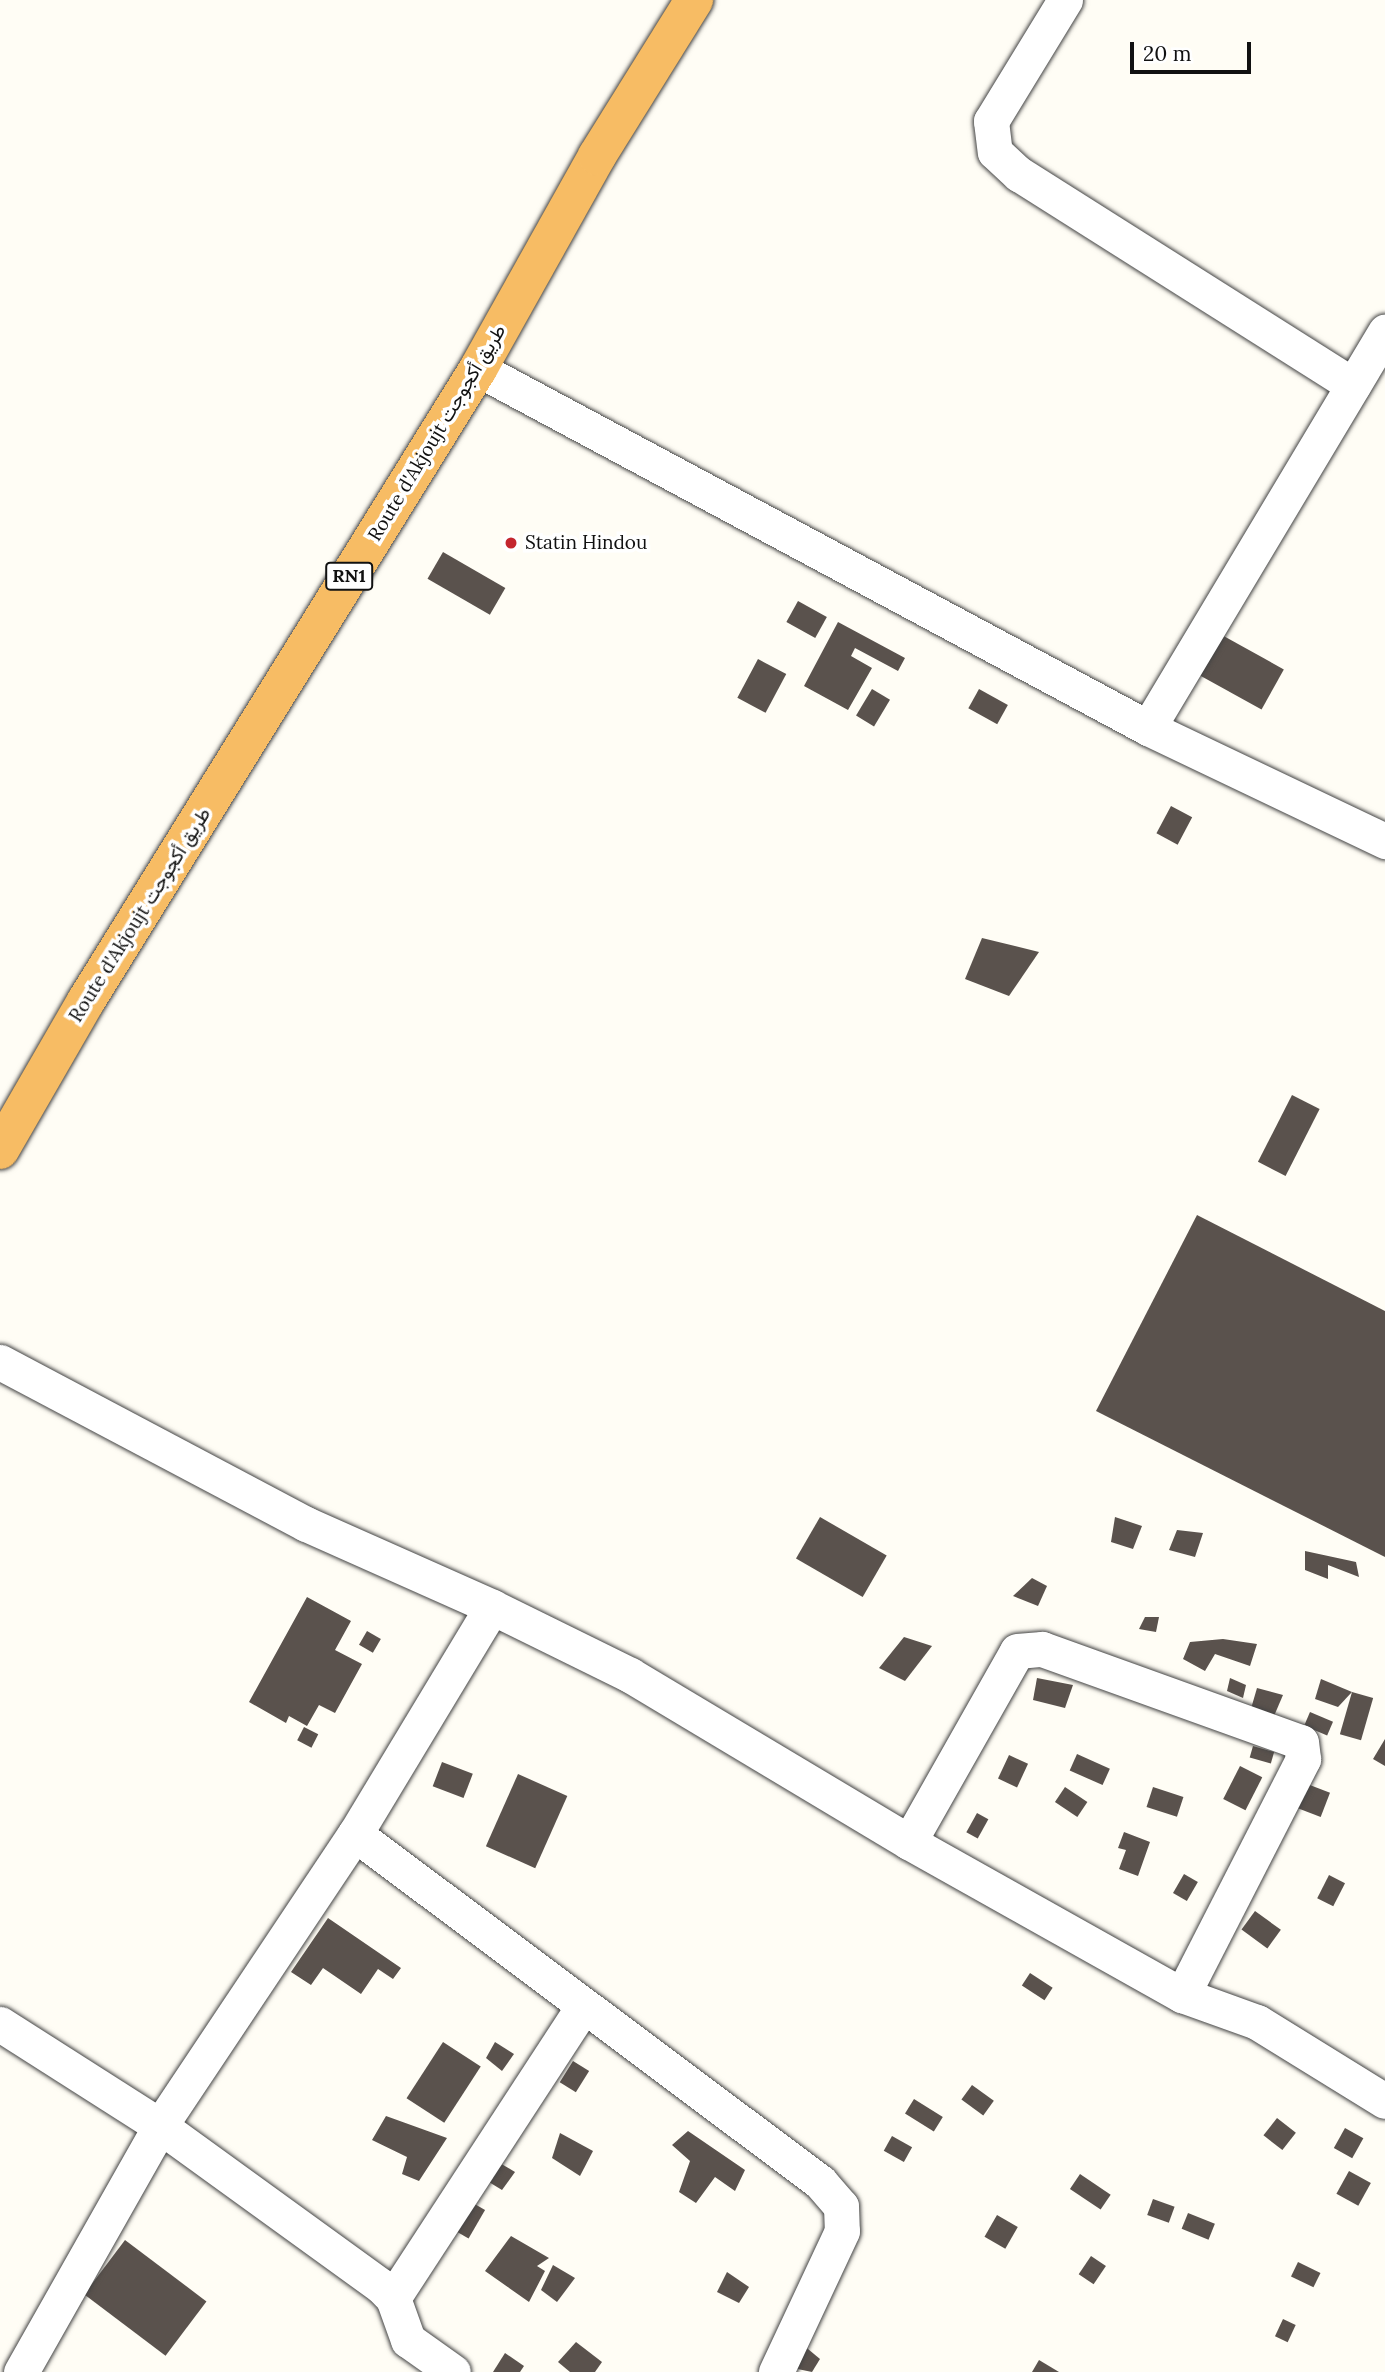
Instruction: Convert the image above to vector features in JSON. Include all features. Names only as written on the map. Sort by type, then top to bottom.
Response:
[{"type":"highway","name":"Route d'Akjoujt طريق أكجوجت","points":[[0,1150],[86,1000],[478,369],[597,156],[694,0]]},
{"type":"street","points":[[1065,0],[991,121],[995,152],[1019,174],[1353,385]]},
{"type":"street","points":[[1147,728],[1385,332]]},
{"type":"street","points":[[478,369],[1147,728],[1385,841]]},
{"type":"street","points":[[0,1362],[306,1524],[492,1607],[630,1675],[909,1842],[1182,1995],[1257,2022],[1385,2101]]},
{"type":"street","points":[[21,2372],[160,2126],[355,1834],[492,1607]]},
{"type":"street","points":[[909,1842],[1017,1651],[1042,1649],[1301,1742],[1303,1759],[1182,1995]]},
{"type":"street","points":[[355,1834],[582,2008],[820,2182],[841,2206],[842,2231],[776,2372]]},
{"type":"street","points":[[393,2298],[582,2008]]},
{"type":"street","points":[[0,2024],[160,2126],[393,2298],[408,2340],[453,2372]]},
{"type":"building","points":[[443,552],[505,588],[490,615],[428,579]]},
{"type":"building","points":[[798,601],[827,617],[815,638],[786,622]]},
{"type":"building","points":[[838,622],[905,658],[898,671],[855,648],[851,656],[872,668],[848,710],[804,686]]},
{"type":"building","points":[[1220,634],[1284,669],[1262,710],[1198,674]]},
{"type":"building","points":[[758,659],[786,674],[766,713],[737,698]]},
{"type":"building","points":[[872,689],[890,700],[874,726],[856,716]]},
{"type":"building","points":[[979,689],[1008,705],[997,724],[968,708]]},
{"type":"building","points":[[1171,806],[1192,817],[1178,845],[1156,833]]},
{"type":"building","points":[[982,938],[1039,952],[1009,996],[965,979]]},
{"type":"building","points":[[1292,1095],[1320,1109],[1286,1176],[1258,1162]]},
{"type":"building","points":[[1197,1215],[1385,1311],[1385,1557],[1096,1411]]},
{"type":"building","points":[[820,1517],[887,1556],[863,1597],[796,1559]]},
{"type":"building","points":[[1115,1517],[1142,1526],[1133,1549],[1111,1542]]},
{"type":"building","points":[[1177,1530],[1203,1533],[1195,1557],[1169,1550]]},
{"type":"building","points":[[1305,1551],[1356,1562],[1359,1577],[1328,1565],[1328,1579],[1305,1570]]},
{"type":"building","points":[[1032,1578],[1047,1586],[1038,1606],[1013,1596]]},
{"type":"building","points":[[307,1597],[351,1621],[335,1650],[362,1664],[335,1713],[319,1705],[307,1726],[289,1716],[286,1723],[249,1702]]},
{"type":"building","points":[[1145,1617],[1159,1617],[1156,1632],[1139,1629]]},
{"type":"building","points":[[367,1631],[381,1639],[373,1653],[359,1645]]},
{"type":"building","points":[[904,1637],[932,1646],[905,1681],[879,1668]]},
{"type":"building","points":[[1223,1639],[1257,1644],[1250,1666],[1215,1654],[1205,1671],[1183,1659],[1190,1642]]},
{"type":"building","points":[[1037,1678],[1073,1685],[1065,1708],[1033,1700]]},
{"type":"building","points":[[1230,1678],[1246,1685],[1243,1698],[1227,1691]]},
{"type":"building","points":[[1321,1679],[1352,1692],[1338,1707],[1315,1699]]},
{"type":"building","points":[[1257,1688],[1283,1695],[1274,1716],[1250,1712]]},
{"type":"building","points":[[1352,1692],[1373,1698],[1361,1740],[1340,1734]]},
{"type":"building","points":[[1310,1712],[1333,1722],[1327,1736],[1304,1726]]},
{"type":"building","points":[[304,1727],[318,1734],[311,1748],[297,1740]]},
{"type":"building","points":[[1385,1739],[1385,1766],[1373,1759]]},
{"type":"building","points":[[1253,1746],[1274,1752],[1271,1764],[1250,1758]]},
{"type":"building","points":[[1077,1754],[1110,1769],[1103,1785],[1070,1770]]},
{"type":"building","points":[[1009,1755],[1028,1764],[1017,1787],[998,1779]]},
{"type":"building","points":[[442,1762],[473,1774],[463,1798],[433,1786]]},
{"type":"building","points":[[1240,1766],[1262,1777],[1245,1810],[1223,1799]]},
{"type":"building","points":[[518,1774],[567,1796],[535,1868],[486,1846]]},
{"type":"building","points":[[1302,1782],[1330,1793],[1321,1817],[1293,1806]]},
{"type":"building","points":[[1065,1787],[1087,1802],[1077,1817],[1055,1802]]},
{"type":"building","points":[[1153,1787],[1183,1797],[1177,1817],[1147,1807]]},
{"type":"building","points":[[977,1813],[988,1819],[978,1839],[966,1832]]},
{"type":"building","points":[[1124,1832],[1150,1842],[1138,1876],[1119,1869],[1126,1850],[1118,1848]]},
{"type":"building","points":[[1184,1874],[1198,1882],[1187,1901],[1173,1893]]},
{"type":"building","points":[[1329,1875],[1345,1883],[1333,1906],[1317,1898]]},
{"type":"building","points":[[1255,1911],[1281,1930],[1267,1948],[1241,1930]]},
{"type":"building","points":[[328,1918],[401,1968],[393,1979],[378,1969],[361,1994],[323,1968],[311,1985],[291,1972]]},
{"type":"building","points":[[1030,1973],[1053,1988],[1044,2000],[1022,1986]]},
{"type":"building","points":[[443,2042],[481,2067],[444,2123],[407,2098]]},
{"type":"building","points":[[495,2042],[514,2054],[502,2071],[486,2058]]},
{"type":"building","points":[[573,2061],[589,2071],[576,2092],[560,2082]]},
{"type":"building","points":[[972,2085],[994,2101],[983,2115],[961,2100]]},
{"type":"building","points":[[914,2099],[943,2117],[934,2131],[905,2113]]},
{"type":"building","points":[[386,2116],[447,2138],[419,2181],[402,2174],[407,2157],[372,2140]]},
{"type":"building","points":[[1277,2118],[1296,2133],[1282,2150],[1263,2135]]},
{"type":"building","points":[[1345,2128],[1363,2138],[1352,2158],[1334,2148]]},
{"type":"building","points":[[688,2131],[745,2170],[735,2191],[715,2177],[696,2203],[679,2192],[690,2161],[672,2145]]},
{"type":"building","points":[[560,2133],[593,2151],[580,2176],[552,2158]]},
{"type":"building","points":[[892,2136],[912,2147],[904,2162],[884,2151]]},
{"type":"building","points":[[493,2159],[515,2172],[502,2190],[484,2179]]},
{"type":"building","points":[[1349,2171],[1371,2183],[1358,2206],[1336,2194]]},
{"type":"building","points":[[1080,2174],[1111,2195],[1101,2210],[1070,2189]]},
{"type":"building","points":[[466,2199],[485,2210],[469,2239],[450,2228]]},
{"type":"building","points":[[1153,2199],[1175,2207],[1169,2223],[1147,2215]]},
{"type":"building","points":[[1188,2213],[1215,2224],[1209,2240],[1182,2229]]},
{"type":"building","points":[[997,2215],[1018,2227],[1005,2249],[984,2237]]},
{"type":"building","points":[[511,2236],[549,2258],[537,2266],[545,2271],[529,2302],[485,2271]]},
{"type":"building","points":[[125,2240],[206,2301],[166,2356],[84,2294]]},
{"type":"building","points":[[1091,2256],[1106,2266],[1094,2284],[1079,2274]]},
{"type":"building","points":[[1298,2262],[1320,2273],[1313,2287],[1291,2276]]},
{"type":"building","points":[[553,2265],[575,2278],[557,2302],[541,2290]]},
{"type":"building","points":[[727,2272],[749,2287],[739,2303],[717,2292]]},
{"type":"building","points":[[1283,2319],[1296,2325],[1288,2342],[1275,2336]]},
{"type":"building","points":[[576,2342],[602,2362],[595,2372],[570,2372],[558,2362]]},
{"type":"building","points":[[802,2344],[820,2359],[812,2372],[788,2367]]},
{"type":"building","points":[[505,2353],[524,2366],[520,2372],[493,2372]]},
{"type":"building","points":[[1039,2360],[1059,2372],[1032,2372]]},
{"type":"place","name":"Statin Hindou","points":[[511,543]]}]
